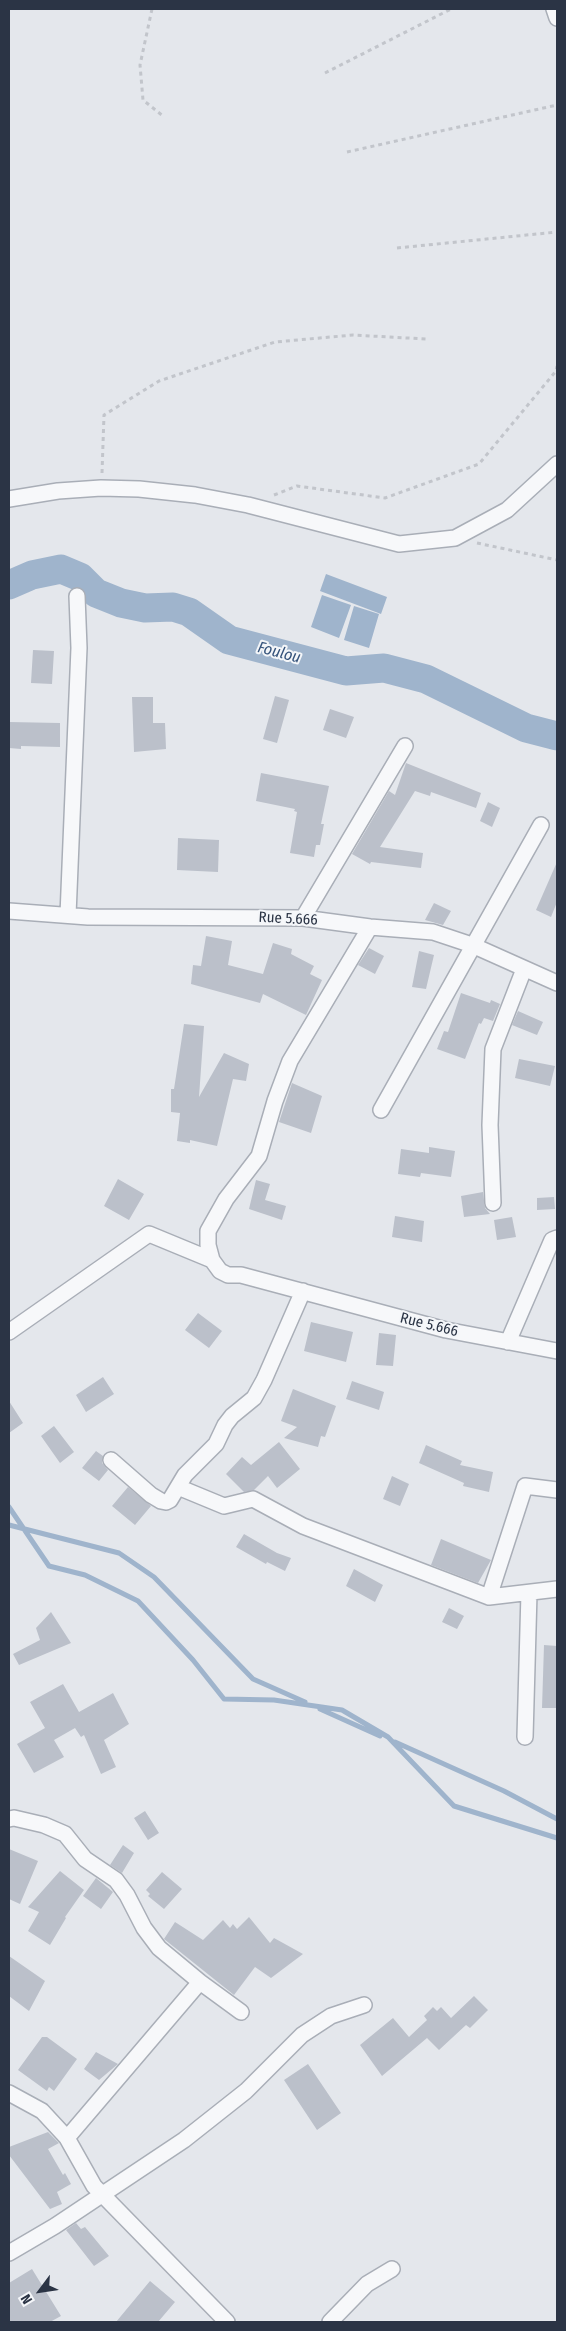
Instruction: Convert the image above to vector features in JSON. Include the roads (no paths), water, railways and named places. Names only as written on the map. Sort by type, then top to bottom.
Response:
[{"type":"street","points":[[554,9],[557,18]]},
{"type":"street","points":[[9,499],[58,491],[101,488],[204,497],[248,505],[399,544],[454,538],[507,510],[557,464]]},
{"type":"street","points":[[68,915],[79,648],[76,596]]},
{"type":"street","points":[[303,918],[405,746]]},
{"type":"street","points":[[381,1110],[541,825]]},
{"type":"street","name":"Rue 5.666","points":[[9,911],[68,915],[303,918],[370,928],[433,932],[472,945],[557,983]]},
{"type":"street","points":[[212,1260],[208,1245],[208,1231],[211,1224],[226,1199],[259,1156],[290,1060],[370,928]]},
{"type":"street","points":[[493,1203],[490,1125],[493,1049],[524,969]]},
{"type":"street","name":"Rue 5.666","points":[[9,1332],[149,1234],[212,1260],[220,1271],[228,1275],[241,1274],[446,1330],[557,1351]]},
{"type":"street","points":[[508,1342],[552,1240],[557,1238]]},
{"type":"street","points":[[111,1460],[161,1501],[166,1502],[170,1500],[194,1465],[216,1444],[225,1425],[232,1416],[254,1398],[264,1380],[303,1291]]},
{"type":"street","points":[[489,1597],[525,1486],[557,1490]]},
{"type":"street","points":[[178,1487],[224,1506],[253,1499],[303,1526],[489,1597],[557,1589]]},
{"type":"street","points":[[525,1737],[529,1593]]},
{"type":"street","points":[[9,1819],[14,1818],[44,1825],[65,1834],[85,1859],[116,1880],[127,1895],[144,1928],[159,1948],[200,1982],[241,2012]]},
{"type":"street","points":[[68,2138],[200,1982]]},
{"type":"street","points":[[9,2253],[55,2226],[176,2145],[246,2091],[302,2035],[331,2016],[364,2005]]},
{"type":"street","points":[[9,2093],[42,2112],[68,2138],[94,2186],[219,2320]]},
{"type":"street","points":[[330,2322],[367,2284],[392,2269]]},
{"type":"water","points":[[326,574],[387,597],[381,614],[320,591]]},
{"type":"water","points":[[322,595],[351,605],[339,638],[311,627]]},
{"type":"water","points":[[354,606],[379,614],[369,648],[344,640]]},
{"type":"waterway","name":"Foulou","points":[[9,585],[32,575],[61,569],[80,577],[96,593],[121,603],[145,608],[173,607],[189,612],[229,640],[346,671],[384,668],[426,679],[526,728],[557,736]]},
{"type":"waterway","points":[[9,1507],[49,1566],[85,1575],[138,1601],[193,1660],[224,1699],[274,1700],[342,1710],[388,1737],[454,1806],[557,1838]]},
{"type":"waterway","points":[[9,1525],[119,1553],[154,1577],[253,1679],[305,1702]]},
{"type":"waterway","points":[[320,1709],[380,1736]]},
{"type":"waterway","points":[[395,1742],[504,1791],[557,1819]]}]
